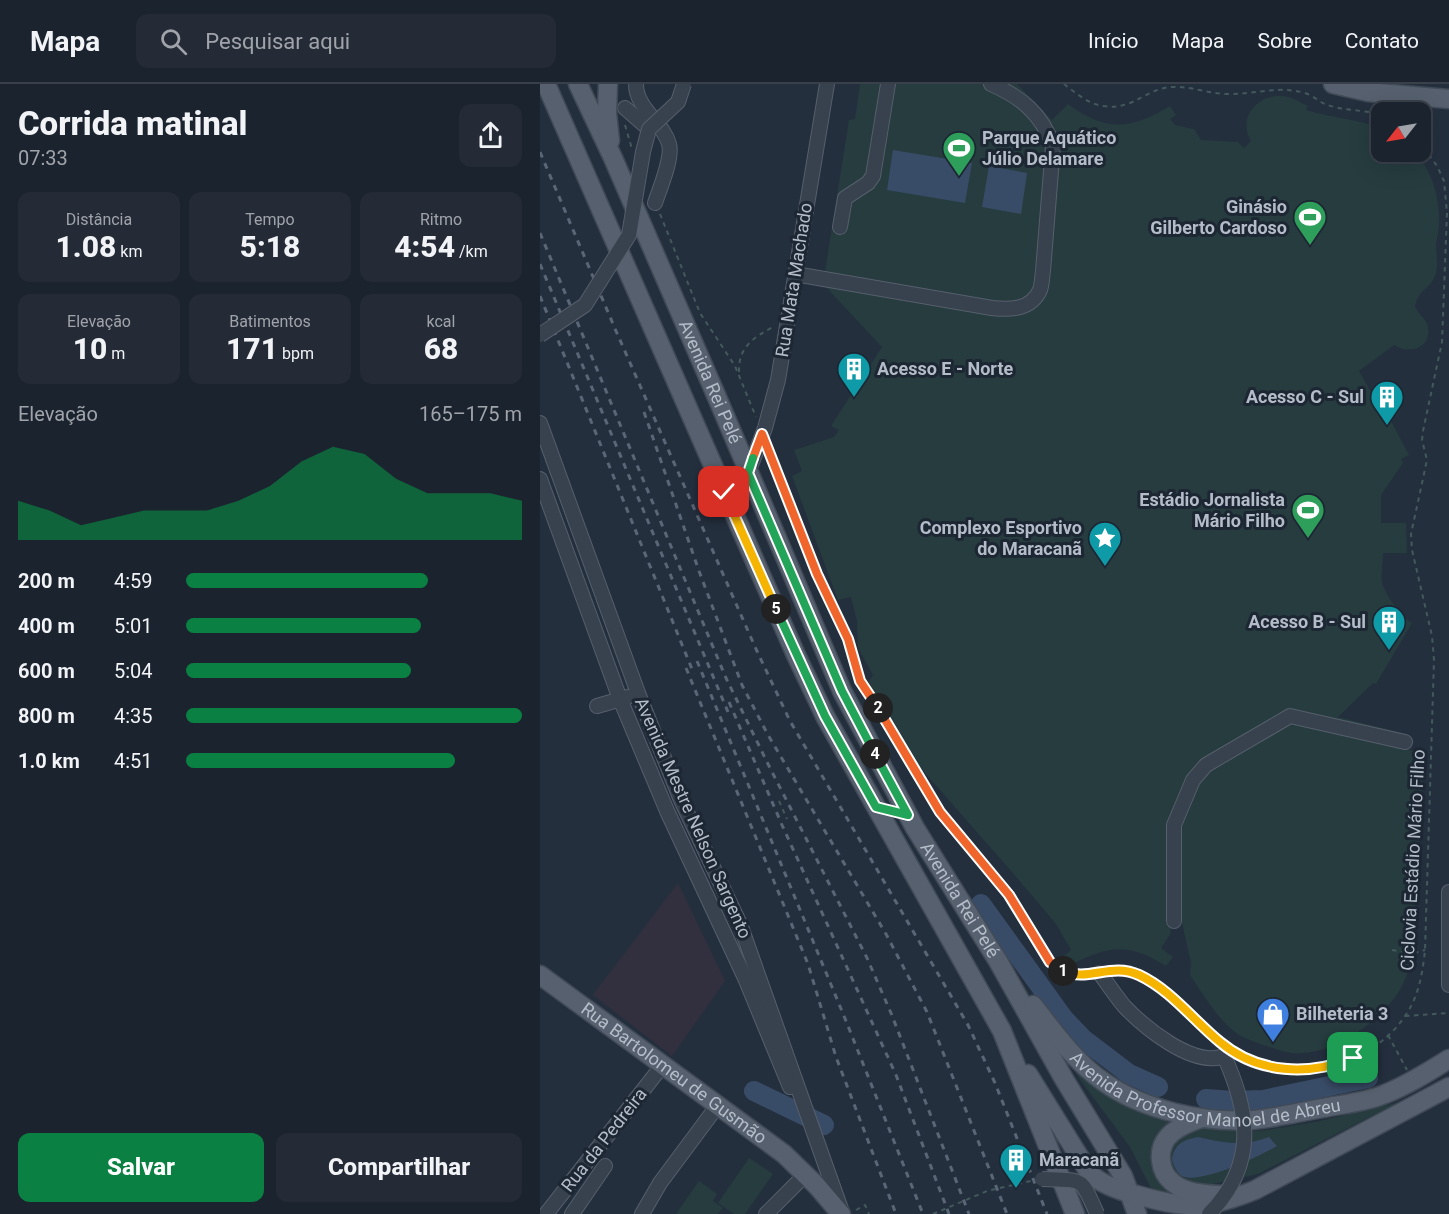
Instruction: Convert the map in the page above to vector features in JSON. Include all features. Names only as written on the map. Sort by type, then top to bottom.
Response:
[{"type":"main road","name":"Avenida Rei Pelé","points":[[546,84],[796,655],[825,716],[1002,1031],[1074,1214]]},
{"type":"main road","name":"Avenida Rei Pelé","points":[[578,84],[716,395],[842,691],[908,815],[998,962],[1064,1079],[1118,1168],[1131,1194],[1137,1214]]},
{"type":"main road","points":[[608,84],[607,112],[612,158]]},
{"type":"main road","points":[[1333,84],[1368,92],[1449,99]]},
{"type":"main road","points":[[876,807],[908,815]]},
{"type":"main road","name":"Avenida Professor Manoel de Abreu","points":[[998,962],[1063,1044],[1103,1082],[1160,1109],[1220,1120],[1251,1120],[1286,1115],[1382,1095],[1413,1081],[1449,1059]]},
{"type":"main road","name":"Rua Bartolomeu de Gusmão","points":[[540,975],[765,1139],[806,1174],[842,1214]]},
{"type":"main road","name":"Avenida Professor Manoel de Abreu","points":[[1002,1031],[1090,1174],[1106,1185],[1131,1194],[1181,1206],[1227,1201],[1255,1190],[1449,1087]]},
{"type":"main road","points":[[1426,1100],[1434,1102],[1449,1098]]},
{"type":"main road","points":[[1204,1117],[1185,1124],[1169,1134],[1161,1153],[1161,1164],[1165,1174],[1181,1188],[1201,1193],[1231,1195],[1255,1190]]},
{"type":"main road","points":[[1226,1214],[1255,1190]]},
{"type":"street","points":[[636,84],[638,97],[665,134],[669,145],[669,155],[656,203]]},
{"type":"street","points":[[540,335],[585,305],[629,235],[649,129],[678,102],[683,93],[684,84]]},
{"type":"street","name":"Rua Mata Machado","points":[[748,473],[778,380],[827,84]]},
{"type":"street","points":[[840,227],[845,198],[868,183],[873,176],[888,84]]},
{"type":"street","points":[[795,274],[992,308],[1011,310],[1029,304],[1040,290],[1043,271],[1053,146],[1049,134],[1034,112],[1009,91],[991,84]]},
{"type":"street","points":[[625,108],[649,129]]},
{"type":"street","name":"Avenida Mestre Nelson Sargento","points":[[540,423],[638,693],[681,800],[740,924],[842,1214]]},
{"type":"street","name":"Avenida Mestre Nelson Sargento","points":[[540,479],[620,699],[667,811],[745,978],[842,1214]]},
{"type":"street","points":[[597,706],[638,693]]},
{"type":"street","points":[[1174,921],[1174,825],[1193,780],[1206,765],[1290,716],[1405,742]]},
{"type":"street","points":[[1449,892],[1449,985]]},
{"type":"street","points":[[1099,972],[1125,1007],[1158,1035],[1200,1057],[1224,1056],[1242,1104],[1245,1137],[1243,1154],[1231,1184],[1209,1214]]},
{"type":"street","name":"Rua da Pedreira","points":[[554,1212],[662,1066]]},
{"type":"street","points":[[642,1214],[660,1184],[718,1105]]},
{"type":"street","points":[[572,1214],[605,1166]]},
{"type":"street","points":[[766,1214],[806,1174]]},
{"type":"street","points":[[1042,1179],[1082,1183],[1098,1214]]},
{"type":"path","points":[[1064,84],[1086,100],[1102,106],[1119,107],[1133,103],[1166,87],[1185,87],[1227,94],[1269,89],[1306,93],[1325,104],[1371,114]]},
{"type":"path","points":[[625,124],[632,151]]},
{"type":"path","name":"Ciclovia Estádio Mário Filho","points":[[1231,1049],[1255,1062],[1273,1067],[1305,1070],[1336,1065],[1367,1051],[1388,1035],[1412,1006],[1420,983],[1425,950],[1434,660],[1432,636],[1414,560],[1411,534],[1427,460],[1422,440],[1423,430],[1442,342],[1447,213],[1443,181],[1431,158]]},
{"type":"path","points":[[656,203],[700,313],[740,375],[817,574],[848,639],[860,681],[944,817],[1009,895],[1053,964],[1071,974],[1083,975],[1120,970],[1136,974],[1156,984],[1221,1043]]},
{"type":"path","points":[[740,375],[740,358],[744,348],[765,331]]},
{"type":"path","points":[[779,801],[787,819]]},
{"type":"path","points":[[1392,950],[1403,952]]},
{"type":"path","points":[[1414,953],[1425,950]]},
{"type":"path","points":[[1405,1016],[1449,1013]]},
{"type":"path","points":[[1388,1035],[1413,1081]]},
{"type":"path","points":[[933,1214],[987,1191],[1042,1179]]},
{"type":"path","points":[[849,1214],[865,1204],[869,1214]]},
{"type":"shaded area","points":[[678,883],[725,981],[672,1056],[593,995]]},
{"type":"green space","name":"Complexo Esportivo do Maracanã","points":[[860,84],[1017,84],[1052,120],[1068,104],[1094,120],[1118,124],[1143,120],[1170,106],[1176,115],[1170,119],[1175,125],[1194,129],[1201,140],[1238,142],[1244,148],[1251,141],[1246,124],[1252,110],[1264,99],[1285,96],[1308,106],[1306,110],[1371,125],[1371,162],[1422,162],[1427,169],[1437,196],[1439,225],[1435,276],[1419,296],[1415,306],[1428,327],[1426,340],[1423,345],[1412,349],[1394,345],[1359,371],[1372,394],[1376,392],[1409,455],[1401,459],[1403,463],[1381,495],[1381,523],[1406,523],[1407,553],[1383,553],[1382,578],[1389,598],[1403,616],[1412,623],[1376,684],[1373,683],[1338,717],[1407,734],[1404,748],[1424,754],[1413,933],[1416,934],[1412,968],[1409,968],[1397,995],[1368,1025],[1348,1039],[1315,1051],[1291,1053],[1239,1035],[1224,1023],[1190,975],[1191,963],[1182,923],[1169,920],[1171,933],[1161,948],[1173,957],[1166,966],[1139,953],[1116,949],[1094,954],[1067,967],[1061,959],[1071,950],[1056,924],[918,765],[879,705],[869,682],[873,675],[858,648],[857,621],[851,597],[838,600],[792,476],[802,471],[794,450],[834,437],[839,430],[831,426],[882,347],[823,284],[849,120],[855,119]]},
{"type":"green space","points":[[1068,1059],[1179,1121],[1157,1151],[1185,1196],[1153,1192],[1130,1147],[1081,1081]]},
{"type":"green space","points":[[1399,1102],[1258,1174],[1213,1184],[1198,1184],[1185,1180],[1171,1167],[1170,1148],[1174,1139],[1198,1127],[1244,1132],[1267,1130],[1320,1121]]},
{"type":"green space","points":[[749,1158],[773,1174],[745,1214],[734,1214],[718,1203]]},
{"type":"green space","points":[[699,1181],[717,1194],[713,1201],[723,1208],[718,1214],[676,1214]]},
{"type":"water","points":[[893,150],[972,163],[965,203],[887,190]]},
{"type":"water","points":[[989,166],[1027,173],[1021,214],[982,207]]},
{"type":"water","points":[[1198,1137],[1234,1143],[1251,1142],[1269,1137],[1277,1146],[1215,1173],[1191,1178],[1182,1176],[1172,1160],[1175,1150],[1184,1141]]},
{"type":"waterway","points":[[981,904],[1064,1019],[1083,1039],[1129,1074],[1158,1087]]},
{"type":"waterway","points":[[1206,1099],[1263,1100],[1368,1078]]},
{"type":"waterway","points":[[754,1091],[824,1125]]},
{"type":"railway","points":[[540,152],[616,331],[790,721],[968,1025],[995,1083],[1047,1214]]},
{"type":"railway","points":[[540,233],[726,678],[867,958],[891,1013],[969,1214]]},
{"type":"railway","points":[[540,264],[728,712]]},
{"type":"railway","points":[[540,296],[694,674]]},
{"type":"railway","points":[[644,412],[699,571],[742,685],[768,735],[886,934],[927,1012],[1007,1214]]},
{"type":"railway","points":[[697,661],[923,1214]]},
{"type":"railway","points":[[686,668],[808,964],[836,1057],[896,1214]]},
{"type":"railway","points":[[729,702],[782,825],[896,1075],[949,1214]]},
{"type":"place","name":"Parque Aquático Júlio Delamare","points":[[959,177]]},
{"type":"place","name":"Ginásio Gilberto Cardoso","points":[[1310,246]]},
{"type":"place","name":"Acesso E - Norte","points":[[854,398]]},
{"type":"place","name":"Acesso C - Sul","points":[[1387,426]]},
{"type":"place","name":"Estádio Jornalista Mário Filho","points":[[1308,539]]},
{"type":"place","name":"Complexo Esportivo do Maracanã","points":[[1105,567]]},
{"type":"place","name":"Acesso B - Sul","points":[[1389,651]]},
{"type":"place","name":"Bilheteria 3","points":[[1273,1043]]},
{"type":"place","name":"Maracanã","points":[[1016,1189]]},
{"type":"route","points":[[724,492],[825,716],[876,807],[908,815],[842,691],[748,473],[762,434],[817,574],[848,639],[860,681],[940,812],[1009,895],[1053,964],[1060,970],[1076,975],[1108,970],[1136,974],[1156,984],[1221,1043],[1255,1062],[1291,1070],[1305,1070],[1336,1065],[1353,1058]]}]
